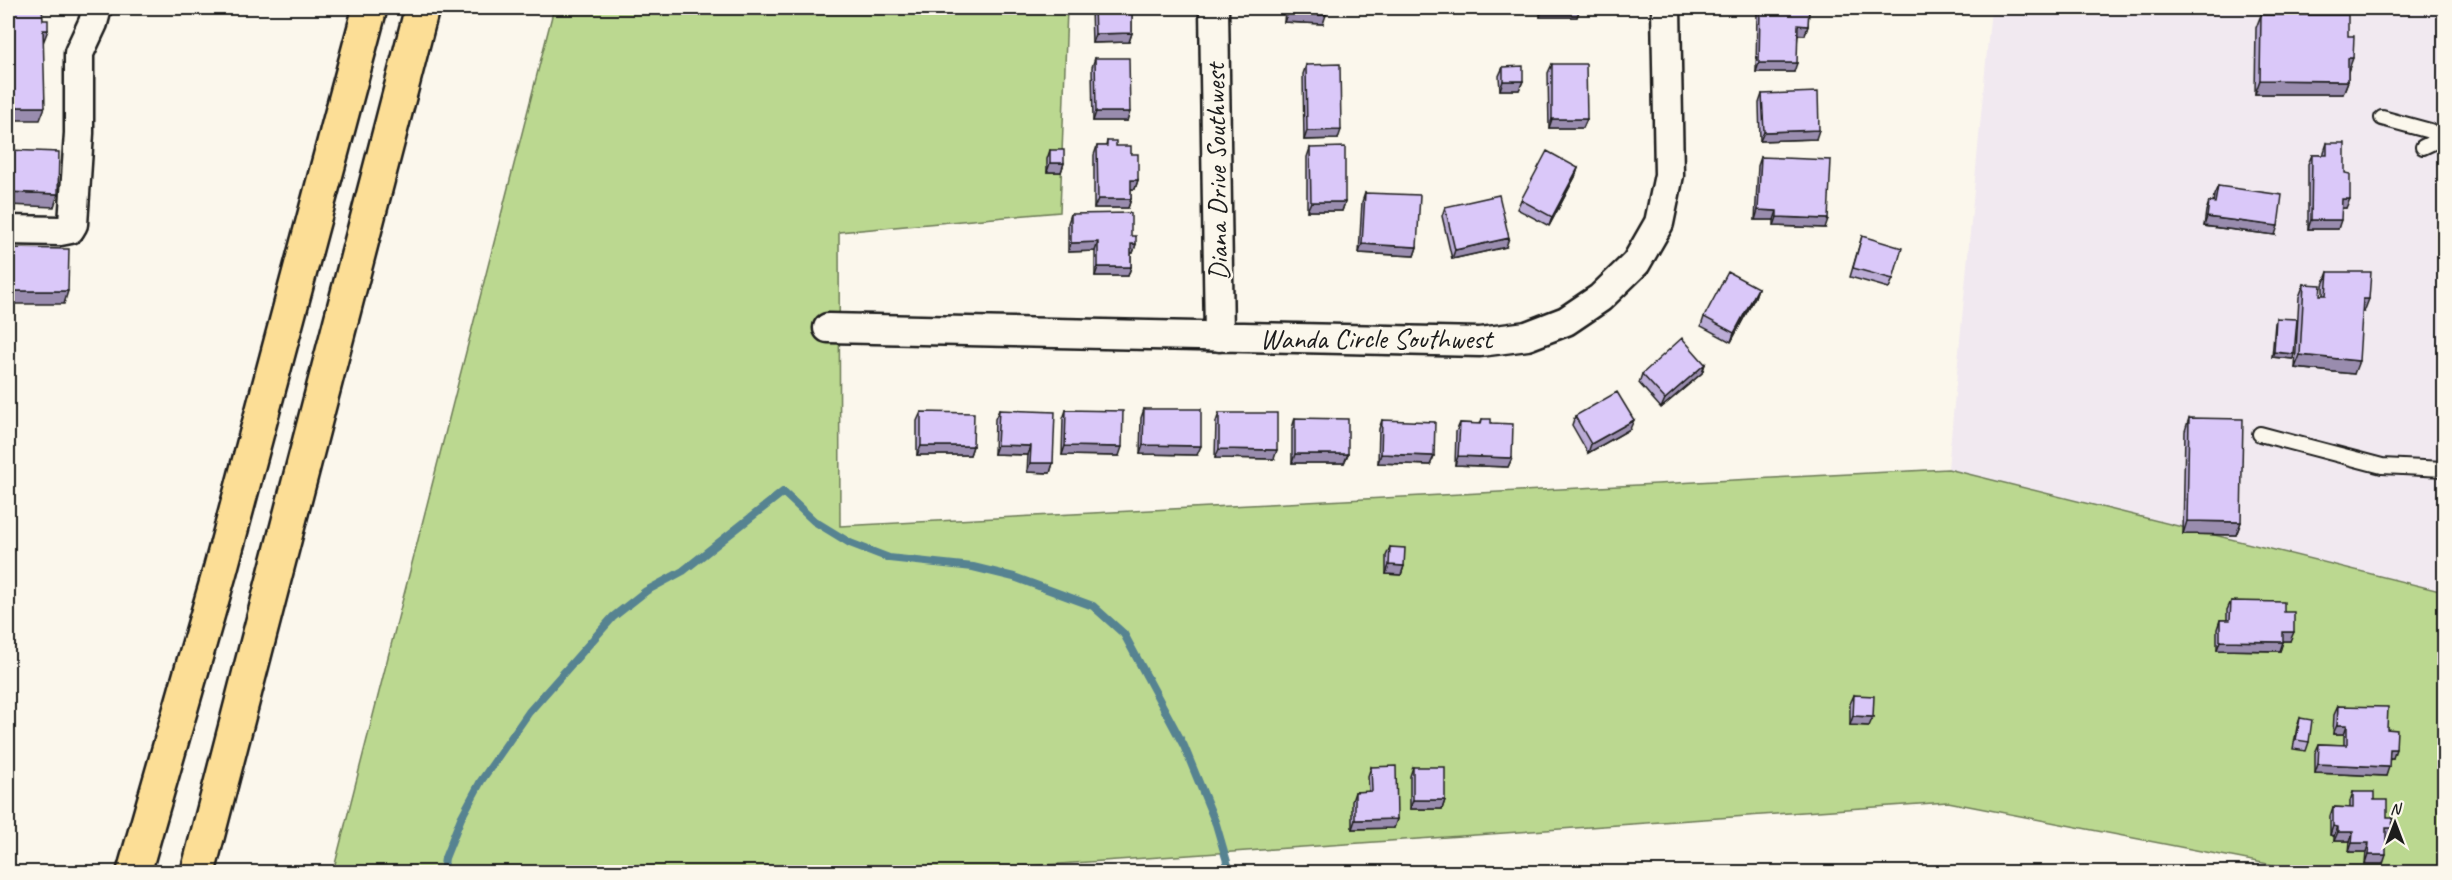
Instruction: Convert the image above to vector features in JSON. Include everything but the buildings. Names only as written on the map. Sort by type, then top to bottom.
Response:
[{"type":"highway","points":[[134,873],[220,572],[370,8]]},
{"type":"highway","points":[[198,873],[422,8]]},
{"type":"street","points":[[8,230],[60,231],[70,229],[73,224],[79,133],[79,53],[93,23],[97,8]]},
{"type":"street","name":"Diana Drive Southwest","points":[[1214,8],[1219,337]]},
{"type":"street","name":"Wanda Circle Southwest","points":[[828,328],[1480,342],[1527,336],[1566,321],[1600,298],[1636,263],[1659,223],[1669,175],[1666,8]]},
{"type":"lane","points":[[2382,118],[2430,130],[2441,140],[2423,147]]},
{"type":"lane","points":[[2260,434],[2382,466],[2445,469]]},
{"type":"shaded area","points":[[1991,8],[2444,8],[2444,592],[1948,469]]},
{"type":"green space","points":[[554,8],[1067,8],[1060,212],[839,232],[840,526],[1948,469],[2444,592],[2444,872],[2309,872],[1948,802],[944,872],[333,872]]},
{"type":"waterway","points":[[443,872],[445,858],[461,818],[481,781],[529,712],[613,617],[646,591],[683,571],[783,492],[814,521],[850,543],[889,558],[973,567],[1014,577],[1093,606],[1124,634],[1184,746],[1216,824],[1230,872]]}]
